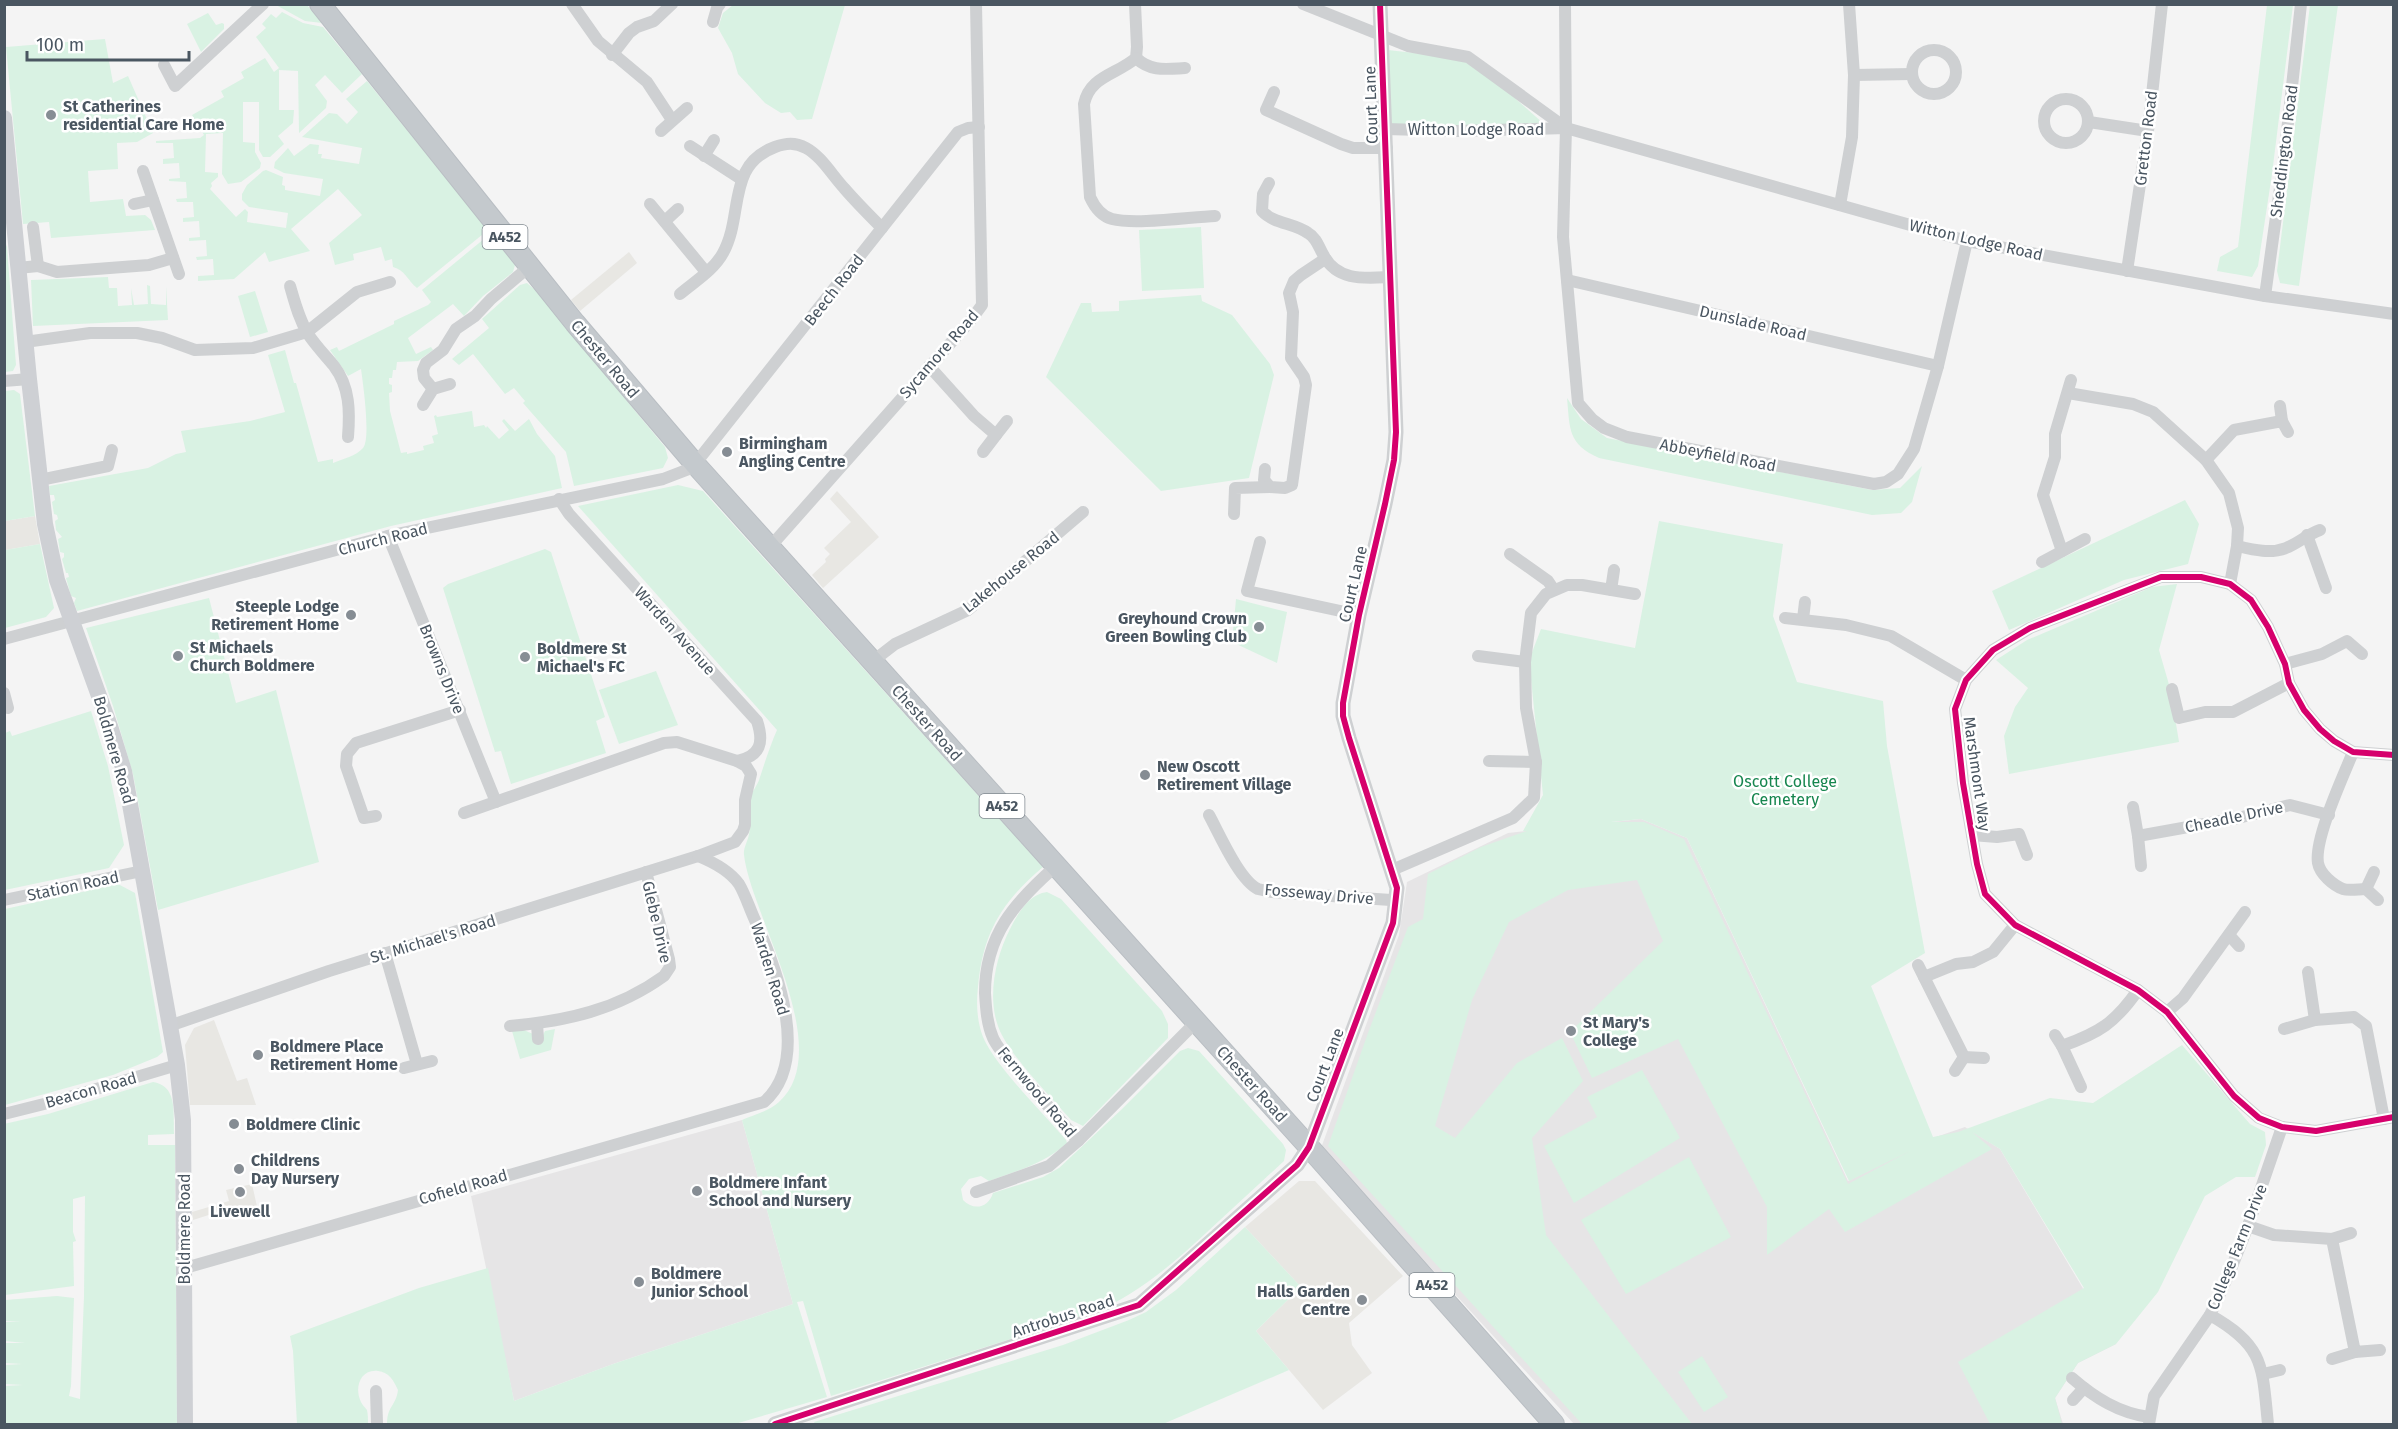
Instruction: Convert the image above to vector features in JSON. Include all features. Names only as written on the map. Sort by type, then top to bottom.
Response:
[{"type":"highway","name":"Chester Road","points":[[320,4],[529,267],[695,464],[1309,1147],[1554,1425]]},
{"type":"main road","name":"Boldmere Road","points":[[4,118],[9,220],[18,268],[40,480],[51,550],[57,580],[124,771],[177,1065],[183,1120],[185,1425]]},
{"type":"street","points":[[164,64],[175,86],[263,4]]},
{"type":"street","points":[[572,4],[588,29],[612,55],[636,71],[647,82],[672,120]]},
{"type":"street","points":[[612,55],[629,33],[637,27],[654,21],[672,4]]},
{"type":"street","name":"Sycamore Road","points":[[770,547],[978,313],[982,304],[976,4]]},
{"type":"street","points":[[1135,4],[1136,58],[1125,68],[1090,86],[1086,94],[1084,104],[1087,183],[1090,197],[1094,207],[1111,219],[1215,216]]},
{"type":"street","name":"Witton Lodge Road","points":[[1303,4],[1382,38],[1408,46],[1468,57],[1566,128]]},
{"type":"street","name":"Court Lane","points":[[1309,1147],[1390,932],[1396,905],[1397,888],[1392,870],[1343,716],[1345,686],[1359,615],[1394,460],[1396,399],[1380,4]]},
{"type":"street","name":"Abbeyfield Road","points":[[1565,4],[1566,128],[1563,237],[1578,403],[1592,419],[1604,428],[1627,437],[1874,484],[1886,482],[1899,474],[1914,448],[1938,366],[1967,241]]},
{"type":"street","points":[[1840,205],[1852,137],[1854,75],[1849,4]]},
{"type":"street","name":"Gretton Road","points":[[2127,271],[2148,131],[2162,4]]},
{"type":"street","name":"Sheddington Road","points":[[2265,296],[2284,159],[2301,4]]},
{"type":"street","points":[[713,22],[716,6]]},
{"type":"street","points":[[1136,58],[1148,68],[1185,68]]},
{"type":"street","points":[[1854,75],[1912,74]]},
{"type":"street","points":[[1274,92],[1266,110],[1353,148],[1387,148]]},
{"type":"street","points":[[662,131],[687,108]]},
{"type":"street","points":[[2089,122],[2148,131]]},
{"type":"street","name":"Beech Road","points":[[695,464],[958,132],[979,127]]},
{"type":"street","name":"Witton Lodge Road","points":[[1386,129],[1457,131],[1566,128],[1967,241],[2265,296],[2394,314]]},
{"type":"street","points":[[704,156],[714,140]]},
{"type":"street","points":[[680,294],[706,272],[723,253],[741,179],[753,159],[767,150],[784,144],[797,144],[816,155],[862,209],[882,228]]},
{"type":"street","points":[[690,146],[741,179]]},
{"type":"street","points":[[143,171],[179,274]]},
{"type":"street","points":[[1269,183],[1263,194],[1262,211],[1267,216],[1306,231],[1314,237],[1325,259],[1334,269],[1354,278],[1391,278]]},
{"type":"street","points":[[134,204],[153,200]]},
{"type":"street","points":[[650,204],[706,272]]},
{"type":"street","points":[[665,221],[678,209]]},
{"type":"street","points":[[33,227],[38,266]]},
{"type":"street","points":[[18,268],[38,266],[57,272],[149,265],[173,258]]},
{"type":"street","points":[[1234,514],[1235,488],[1285,488],[1292,485],[1306,394],[1304,377],[1291,358],[1293,312],[1289,293],[1294,281],[1325,259]]},
{"type":"street","points":[[433,389],[424,378],[423,370],[426,363],[443,350],[456,329],[475,316],[491,299],[529,267]]},
{"type":"street","name":"Dunslade Road","points":[[1567,280],[1938,366]]},
{"type":"street","points":[[25,342],[90,333],[136,333],[162,338],[187,348],[203,351],[253,348],[308,333],[357,292],[390,282]]},
{"type":"street","points":[[290,286],[300,319],[340,375],[345,387],[349,412],[348,437]]},
{"type":"street","points":[[929,366],[974,416],[996,435]]},
{"type":"street","points":[[4,381],[29,379]]},
{"type":"street","points":[[2062,551],[2043,495],[2055,457],[2055,434],[2071,380]]},
{"type":"street","points":[[423,405],[433,389],[450,384]]},
{"type":"street","points":[[2068,393],[2133,404],[2153,412],[2206,460],[2229,493],[2238,528],[2238,546],[2230,584]]},
{"type":"street","points":[[2206,460],[2234,430],[2285,426],[2280,406]]},
{"type":"street","points":[[983,452],[1007,421]]},
{"type":"street","points":[[40,480],[108,466],[112,450]]},
{"type":"street","name":"Church Road","points":[[4,639],[388,536],[663,479],[689,469],[695,464]]},
{"type":"street","points":[[1265,469],[1264,480],[1270,487]]},
{"type":"street","name":"Warden Avenue","points":[[559,499],[569,514],[757,721],[760,739],[757,752],[748,759],[737,761]]},
{"type":"street","name":"Lakehouse Road","points":[[873,662],[895,644],[968,610],[1083,512]]},
{"type":"street","points":[[2238,546],[2265,552],[2286,548],[2320,530]]},
{"type":"street","points":[[2307,535],[2326,588]]},
{"type":"street","name":"Browns Drive","points":[[388,536],[496,802]]},
{"type":"street","points":[[2042,562],[2085,539]]},
{"type":"street","points":[[1260,542],[1247,591],[1359,615]]},
{"type":"street","points":[[1510,554],[1532,562],[1554,590]]},
{"type":"street","points":[[1611,590],[1614,570]]},
{"type":"street","name":"Marshmont Way","points":[[2389,1118],[2316,1131],[2282,1127],[2259,1118],[2234,1096],[2167,1012],[2138,990],[2015,925],[1985,894],[1972,835],[1956,737],[1955,709],[1966,680],[1993,650],[2031,628],[2161,577],[2201,577],[2230,584],[2251,600],[2268,627],[2285,663],[2289,683],[2304,710],[2320,729],[2334,741],[2353,752],[2394,755]]},
{"type":"street","points":[[1392,870],[1513,818],[1534,798],[1536,762],[1526,708],[1525,662],[1531,613],[1546,594],[1567,585],[1582,585],[1635,594]]},
{"type":"street","points":[[1803,619],[1805,602]]},
{"type":"street","points":[[1785,618],[1866,628],[1891,636],[1966,680]]},
{"type":"street","points":[[2285,663],[2322,654],[2349,636],[2362,654]]},
{"type":"street","points":[[1478,656],[1525,662]]},
{"type":"street","points":[[2172,689],[2180,722],[2205,712],[2234,712],[2289,683]]},
{"type":"street","points":[[4,693],[8,708]]},
{"type":"street","points":[[351,824],[370,817],[346,766],[347,754],[356,743],[460,711]]},
{"type":"street","points":[[464,813],[664,742],[677,742],[737,761],[746,766],[751,774],[745,800],[743,831],[735,842],[698,856]]},
{"type":"street","points":[[2353,752],[2318,849],[2318,864],[2328,879],[2344,890],[2366,889],[2378,900]]},
{"type":"street","points":[[1489,761],[1536,762]]},
{"type":"street","name":"Cheadle Drive","points":[[2138,836],[2238,818],[2290,805],[2329,815]]},
{"type":"street","points":[[2133,807],[2140,866]]},
{"type":"street","name":"Fosseway Drive","points":[[1209,815],[1238,867],[1246,879],[1257,888],[1272,892],[1391,900],[1396,905]]},
{"type":"street","points":[[1972,835],[1996,837],[2023,832],[2027,855]]},
{"type":"street","name":"St. Michael's Road","points":[[169,1026],[385,953],[698,856]]},
{"type":"street","name":"Warden Road","points":[[698,856],[718,865],[739,884],[764,942],[788,1029],[786,1061],[778,1087],[764,1102],[743,1109]]},
{"type":"street","name":"Fernwood Road","points":[[1056,866],[1013,908],[995,940],[985,981],[987,1018],[994,1040],[1008,1060],[1078,1142],[1196,1022]]},
{"type":"street","name":"Station Road","points":[[4,900],[142,871]]},
{"type":"street","name":"Glebe Drive","points":[[510,1026],[574,1018],[609,1006],[664,976],[670,967],[669,959],[646,872]]},
{"type":"street","points":[[2366,889],[2374,872]]},
{"type":"street","points":[[2167,1012],[2183,998],[2245,912]]},
{"type":"street","points":[[1924,977],[1945,967],[1973,962],[1993,952],[2015,925]]},
{"type":"street","points":[[2229,935],[2239,946]]},
{"type":"street","points":[[385,953],[417,1064]]},
{"type":"street","points":[[1918,965],[1964,1057]]},
{"type":"street","points":[[2308,972],[2315,1020]]},
{"type":"street","points":[[2062,1046],[2092,1036],[2124,1011],[2138,990]]},
{"type":"street","points":[[2284,1029],[2315,1020],[2354,1017],[2366,1026],[2389,1118]]},
{"type":"street","points":[[537,1024],[538,1039]]},
{"type":"street","points":[[2055,1035],[2081,1087]]},
{"type":"street","points":[[1964,1057],[1984,1058]]},
{"type":"street","points":[[1955,1071],[1964,1057]]},
{"type":"street","points":[[404,1068],[432,1061]]},
{"type":"street","name":"Beacon Road","points":[[4,1114],[177,1065]]},
{"type":"street","name":"Cofield Road","points":[[184,1268],[743,1109]]},
{"type":"street","name":"College Farm Drive","points":[[2149,1421],[2154,1396],[2210,1315],[2248,1226],[2282,1127]]},
{"type":"street","points":[[976,1192],[1049,1166],[1078,1142]]},
{"type":"street","name":"Antrobus Road","points":[[775,1425],[1139,1305],[1297,1166],[1309,1147]]},
{"type":"street","points":[[2248,1226],[2274,1235],[2332,1239],[2351,1233]]},
{"type":"street","points":[[2332,1239],[2355,1352]]},
{"type":"street","points":[[2210,1315],[2234,1329],[2251,1346],[2263,1374],[2268,1425]]},
{"type":"street","points":[[2332,1359],[2355,1352],[2380,1350]]},
{"type":"street","points":[[2263,1374],[2280,1370]]},
{"type":"street","points":[[2072,1378],[2117,1409],[2149,1421]]},
{"type":"street","points":[[2073,1400],[2084,1388]]},
{"type":"street","points":[[376,1391],[377,1425]]},
{"type":"shaded area","points":[[629,252],[637,263],[580,311],[571,300]]},
{"type":"shaded area","points":[[837,491],[879,537],[823,588],[812,575],[826,562],[825,559],[830,554],[824,548],[851,522],[830,499]]},
{"type":"shaded area","points":[[35,516],[40,544],[5,550],[5,521]]},
{"type":"shaded area","name":"St Mary's College","points":[[1641,819],[1687,838],[1848,1181],[1933,1138],[1965,1127],[2000,1149],[2116,1344],[2078,1363],[2055,1398],[2063,1424],[1574,1424],[1321,1148],[1399,935],[1407,882],[1508,833]]},
{"type":"shaded area","points":[[214,1020],[237,1081],[247,1078],[256,1105],[190,1105],[185,1045],[194,1028]]},
{"type":"shaded area","name":"Boldmere Junior School","points":[[742,1120],[793,1304],[613,1364],[514,1401],[471,1196]]},
{"type":"shaded area","name":"Halls Garden Centre","points":[[1299,1181],[1315,1181],[1403,1276],[1349,1323],[1352,1345],[1372,1373],[1323,1410],[1256,1331],[1301,1287],[1245,1227]]},
{"type":"shaded area","points":[[252,1184],[258,1211],[246,1214],[243,1206],[240,1205],[193,1220],[192,1212],[229,1201],[226,1190]]},
{"type":"green space","points":[[276,5],[307,5],[322,23],[305,21]]},
{"type":"green space","points":[[733,5],[845,5],[812,119],[797,120],[790,112],[781,113],[765,103],[738,74],[732,53],[718,28],[723,13]]},
{"type":"green space","points":[[2267,5],[2293,5],[2272,174],[2258,266],[2252,277],[2217,271],[2220,257],[2238,247]]},
{"type":"green space","points":[[2310,5],[2338,5],[2299,286],[2280,283],[2277,271]]},
{"type":"green space","points":[[282,12],[303,23],[323,27],[362,74],[342,93],[325,75],[315,85],[327,101],[326,108],[299,133],[298,71],[279,70],[279,110],[294,110],[293,123],[278,136],[284,144],[270,157],[263,157],[259,150],[259,102],[243,102],[243,142],[255,143],[255,152],[261,163],[260,168],[241,182],[228,184],[222,174],[223,133],[206,134],[205,172],[218,173],[210,189],[236,217],[245,209],[248,212],[247,222],[286,228],[288,213],[249,207],[242,200],[242,194],[247,185],[266,170],[283,177],[282,185],[285,186],[285,190],[320,196],[323,179],[284,173],[274,168],[275,162],[288,148],[294,156],[310,144],[319,145],[318,154],[322,154],[321,158],[359,164],[362,148],[302,137],[329,113],[337,114],[347,124],[358,112],[346,99],[367,81],[488,230],[417,288],[403,273],[393,267],[392,259],[385,261],[381,247],[353,254],[354,260],[335,265],[329,243],[362,215],[338,189],[291,229],[310,251],[269,262],[265,252],[234,279],[198,281],[198,276],[214,275],[213,259],[197,260],[196,257],[207,256],[206,240],[189,241],[189,238],[200,237],[199,221],[183,222],[183,218],[194,217],[193,202],[177,202],[176,199],[187,198],[186,182],[169,181],[169,179],[180,178],[179,163],[163,164],[163,159],[174,158],[173,143],[156,143],[156,141],[200,138],[204,135],[192,115],[224,97],[221,91],[244,78],[241,72],[265,58],[274,72],[279,68],[256,37],[266,28],[262,24],[271,14],[276,18]]},
{"type":"green space","points":[[208,13],[216,25],[224,24],[224,29],[201,52],[187,24]]},
{"type":"green space","points":[[105,39],[113,83],[128,76],[153,133],[137,142],[117,143],[118,169],[88,171],[90,202],[123,199],[126,216],[145,215],[151,220],[155,230],[51,238],[49,222],[23,224],[6,47]]},
{"type":"green space","points":[[1388,50],[1465,61],[1507,91],[1544,124],[1387,127]]},
{"type":"green space","points":[[1201,227],[1204,288],[1142,291],[1139,230]]},
{"type":"green space","points":[[490,234],[515,265],[513,272],[483,296],[464,316],[453,304],[408,338],[416,354],[431,347],[433,350],[418,361],[397,362],[392,378],[389,378],[389,384],[392,385],[392,392],[389,393],[390,411],[401,453],[424,450],[423,446],[434,443],[432,436],[438,434],[434,416],[436,415],[437,417],[472,411],[474,427],[484,425],[486,428],[487,426],[499,439],[509,430],[502,421],[504,419],[515,431],[529,419],[537,434],[555,456],[562,488],[391,526],[77,611],[74,603],[76,598],[71,596],[66,578],[69,577],[62,559],[64,553],[60,552],[58,539],[62,537],[56,530],[55,521],[58,519],[54,514],[52,502],[55,500],[54,495],[50,495],[49,486],[148,468],[176,454],[186,452],[181,431],[250,421],[285,412],[268,355],[285,350],[318,462],[333,459],[333,463],[357,453],[363,448],[366,434],[366,410],[361,369],[348,376],[330,350],[337,347],[339,351],[428,305],[431,302],[422,290]]},
{"type":"green space","points":[[5,242],[16,365],[13,371],[5,372]]},
{"type":"green space","points":[[108,277],[109,288],[117,288],[118,306],[132,305],[131,288],[134,305],[148,304],[147,285],[150,286],[151,304],[166,305],[166,286],[168,320],[33,326],[31,280]]},
{"type":"green space","points":[[527,283],[665,447],[668,458],[663,468],[574,486],[566,452],[523,403],[525,401],[514,388],[505,394],[473,354],[459,365],[452,359],[489,328],[482,319],[520,285]]},
{"type":"green space","points":[[255,291],[268,332],[250,337],[238,296]]},
{"type":"green space","points":[[1201,295],[1202,301],[1232,315],[1270,364],[1274,375],[1249,478],[1161,491],[1046,377],[1081,303],[1091,303],[1092,312],[1119,311],[1119,301]]},
{"type":"green space","points":[[14,390],[20,394],[35,516],[5,521],[5,391]]},
{"type":"green space","points":[[1567,398],[1581,419],[1607,438],[1872,490],[1900,488],[1922,466],[1912,502],[1901,513],[1872,515],[1599,458],[1581,447],[1572,435]]},
{"type":"green space","points":[[678,485],[703,491],[1043,867],[1016,893],[990,934],[984,950],[977,993],[979,1025],[989,1049],[998,1062],[1067,1143],[1040,1162],[1020,1170],[989,1181],[981,1176],[969,1179],[961,1189],[963,1200],[976,1207],[984,1205],[993,1193],[1043,1177],[1059,1168],[1180,1051],[1188,1048],[1199,1051],[1283,1144],[1286,1150],[1284,1161],[1166,1268],[1107,1307],[831,1396],[803,1301],[797,1302],[827,1397],[735,1424],[387,1424],[388,1413],[398,1390],[388,1375],[372,1371],[360,1380],[358,1391],[361,1403],[367,1410],[368,1424],[297,1424],[293,1351],[290,1336],[419,1288],[488,1268],[514,1401],[613,1364],[793,1304],[742,1120],[779,1102],[794,1079],[799,1050],[795,1017],[786,981],[750,881],[744,855],[750,830],[750,798],[777,730],[578,506]]},
{"type":"green space","points":[[2185,500],[2199,524],[2188,564],[2124,580],[2009,630],[1992,591]]},
{"type":"green space","name":"Oscott College Cemetery","points":[[1659,521],[1783,544],[1773,616],[1797,682],[1883,701],[1887,746],[1925,953],[1871,986],[1933,1137],[1958,1132],[2050,1098],[2093,1103],[2182,1045],[2250,1124],[2265,1132],[2266,1145],[2255,1177],[2236,1177],[2205,1196],[2158,1292],[2116,1344],[2078,1363],[2055,1398],[2062,1424],[1990,1424],[1958,1362],[2084,1288],[2000,1149],[1972,1132],[1992,1149],[1845,1232],[1829,1209],[1767,1255],[1767,1207],[1678,1039],[1592,1078],[1570,1032],[1663,941],[1637,880],[1568,890],[1509,922],[1472,1000],[1435,1126],[1455,1138],[1517,1063],[1562,1038],[1583,1081],[1532,1138],[1546,1235],[1692,1424],[1582,1424],[1328,1146],[1408,927],[1423,919],[1428,874],[1481,847],[1527,831],[1523,831],[1543,795],[1529,660],[1541,629],[1635,648]],"holes":[[[1641,819],[1687,838],[1849,1181],[1910,1151],[1848,1184],[1684,839],[1644,822],[1611,822]]]},
{"type":"green space","points":[[40,544],[54,608],[46,617],[5,628],[5,550]]},
{"type":"green space","name":"Boldmere St Michael's FC","points":[[545,549],[551,552],[605,717],[596,721],[606,753],[511,784],[501,751],[495,752],[443,588],[448,584]]},
{"type":"green space","points":[[2177,584],[2159,650],[2170,688],[2179,742],[2009,774],[2004,736],[2015,707],[2028,688],[1996,660],[2027,640],[2152,587]]},
{"type":"green space","points":[[209,598],[236,703],[276,690],[319,862],[158,910],[133,774],[86,628]]},
{"type":"green space","name":"Greyhound Crown Green Bowling Club","points":[[1236,599],[1287,612],[1277,663],[1232,642]]},
{"type":"green space","points":[[656,671],[678,725],[619,744],[599,690]]},
{"type":"green space","points":[[91,711],[108,766],[124,845],[109,868],[5,890],[5,733],[10,731],[12,736]]},
{"type":"green space","points":[[118,884],[135,893],[163,1052],[157,1057],[113,1075],[5,1105],[5,909]]},
{"type":"green space","points":[[1047,892],[1061,899],[1162,1011],[1168,1024],[1168,1038],[1083,1126],[1071,1120],[1010,1049],[998,1026],[993,1002],[997,964],[1005,940],[1029,900]]},
{"type":"green space","points":[[510,1024],[533,1034],[543,1035],[545,1031],[555,1029],[551,1050],[520,1059]]},
{"type":"green space","points":[[1642,1070],[1680,1138],[1574,1203],[1544,1146],[1597,1117],[1587,1097]]},
{"type":"green space","points":[[153,1082],[167,1089],[174,1109],[174,1134],[148,1135],[148,1145],[175,1145],[177,1424],[5,1424],[5,1386],[23,1385],[5,1384],[5,1365],[22,1364],[5,1363],[5,1343],[25,1343],[5,1341],[5,1322],[21,1321],[5,1321],[5,1300],[57,1296],[74,1298],[69,1396],[80,1399],[85,1196],[73,1199],[73,1232],[76,1241],[73,1242],[74,1286],[5,1295],[4,1124],[48,1114]]},
{"type":"green space","points":[[1689,1157],[1731,1237],[1626,1294],[1581,1220]]},
{"type":"green space","points":[[1245,1227],[1301,1287],[1256,1331],[1289,1370],[1163,1424],[815,1424],[814,1422],[1063,1345],[1129,1320],[1146,1312],[1176,1290]]},
{"type":"green space","points":[[1702,1356],[1728,1397],[1704,1412],[1678,1372]]},
{"type":"cycle path","points":[[775,1424],[1139,1305],[1297,1165],[1309,1147],[1393,923],[1397,888],[1343,716],[1343,703],[1359,615],[1394,460],[1396,432],[1380,4]]},
{"type":"cycle path","points":[[2394,755],[2353,752],[2334,741],[2320,729],[2304,710],[2289,683],[2285,664],[2268,627],[2251,600],[2230,584],[2201,577],[2161,577],[2030,628],[1993,650],[1966,680],[1955,709],[1963,783],[1977,864],[1985,894],[2015,925],[2138,990],[2167,1012],[2234,1096],[2259,1118],[2282,1127],[2316,1131],[2394,1117]]},
{"type":"place","name":"St Catherines residential Care Home","points":[[51,115]]},
{"type":"place","name":"Birmingham Angling Centre","points":[[727,452]]},
{"type":"place","name":"Steeple Lodge Retirement Home","points":[[351,615]]},
{"type":"place","name":"Greyhound Crown Green Bowling Club","points":[[1259,627]]},
{"type":"place","name":"St Michaels Church Boldmere","points":[[178,656]]},
{"type":"place","name":"Boldmere St Michael's FC","points":[[525,657]]},
{"type":"place","name":"New Oscott Retirement Village","points":[[1145,775]]},
{"type":"place","name":"St Mary's College","points":[[1571,1031]]},
{"type":"place","name":"Boldmere Place Retirement Home","points":[[258,1055]]},
{"type":"place","name":"Boldmere Clinic","points":[[234,1124]]},
{"type":"place","name":"Childrens Day Nursery","points":[[239,1169]]},
{"type":"place","name":"Boldmere Infant School and Nursery","points":[[697,1191]]},
{"type":"place","name":"Livewell","points":[[240,1192]]},
{"type":"place","name":"Boldmere Junior School","points":[[639,1282]]},
{"type":"place","name":"Halls Garden Centre","points":[[1362,1300]]}]
